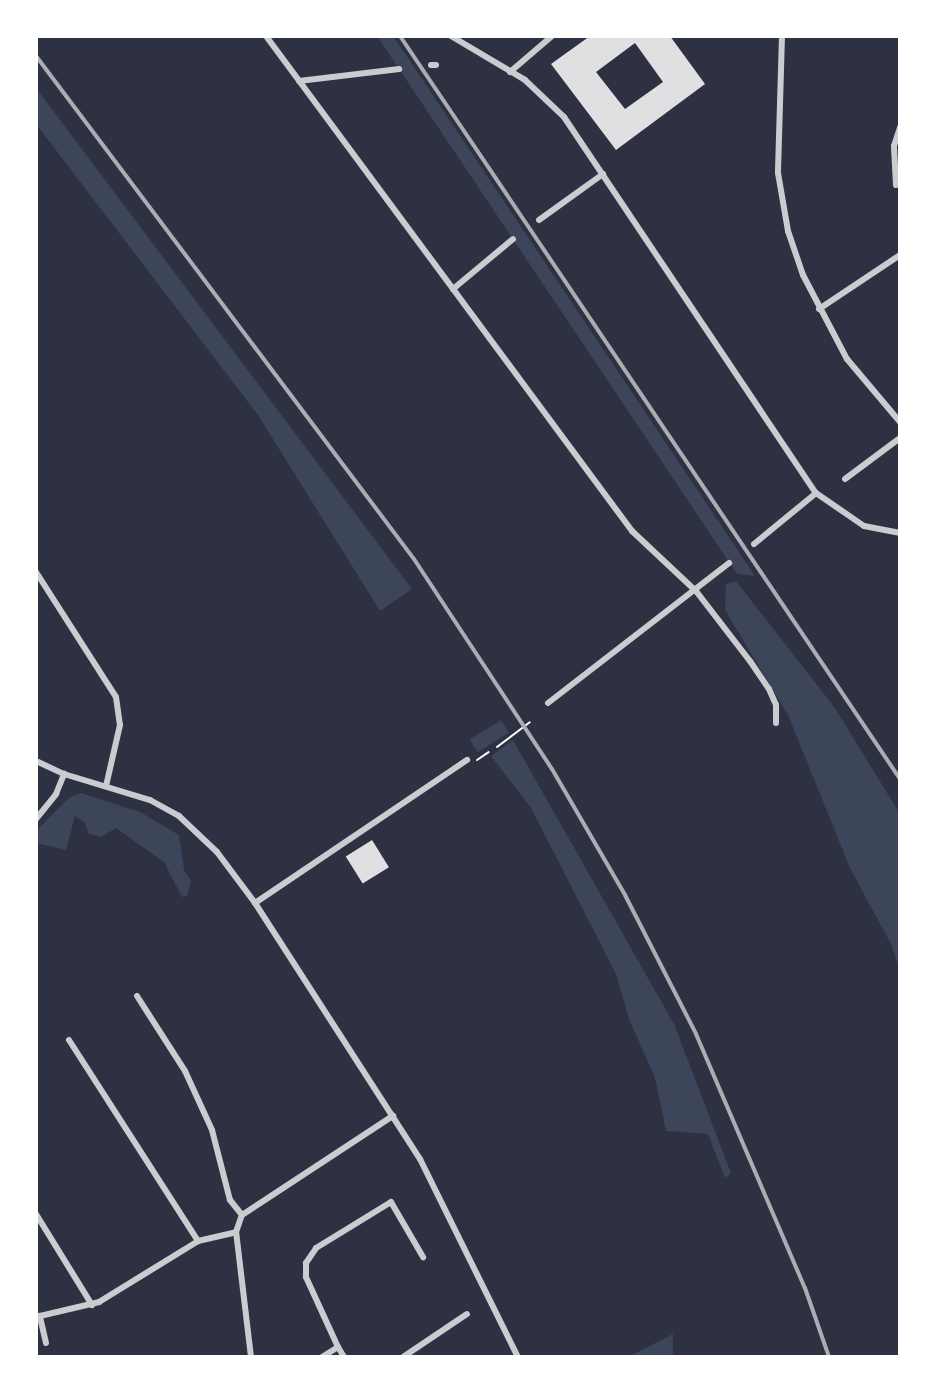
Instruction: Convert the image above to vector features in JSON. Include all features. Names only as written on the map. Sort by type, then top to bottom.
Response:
[{"type":"street","points":[[266,36],[632,531],[696,591],[769,688],[776,705],[776,723]]},
{"type":"street","points":[[450,36],[525,80],[564,117],[816,493],[864,526],[900,533]]},
{"type":"street","points":[[510,72],[552,36]]},
{"type":"street","points":[[782,36],[778,173],[781,201],[803,275],[847,359],[900,422]]},
{"type":"street","points":[[299,81],[399,69]]},
{"type":"street","points":[[896,185],[900,127]]},
{"type":"street","points":[[539,220],[603,174]]},
{"type":"street","points":[[453,289],[513,239]]},
{"type":"street","points":[[819,309],[900,255]]},
{"type":"street","points":[[849,479],[900,438]]},
{"type":"street","points":[[754,544],[816,493]]},
{"type":"street","points":[[548,703],[696,591],[729,562]]},
{"type":"street","points":[[36,572],[116,697],[120,725],[106,786]]},
{"type":"street","points":[[255,903],[467,760]]},
{"type":"street","points":[[36,761],[64,774],[150,800],[179,816],[206,838],[255,903],[393,1116],[444,1200],[518,1357]]},
{"type":"street","points":[[36,819],[56,794],[64,774]]},
{"type":"street","points":[[136,996],[185,1071],[213,1130],[230,1200],[242,1215]]},
{"type":"street","points":[[69,1040],[198,1241]]},
{"type":"street","points":[[251,1357],[236,1232],[242,1215],[393,1116]]},
{"type":"street","points":[[344,1357],[306,1277],[306,1263],[316,1248],[391,1202],[423,1257]]},
{"type":"street","points":[[36,1214],[92,1305]]},
{"type":"street","points":[[46,1343],[38,1316],[92,1305],[198,1241],[236,1232]]},
{"type":"street","points":[[403,1357],[467,1314]]},
{"type":"street","points":[[322,1357],[338,1347]]},
{"type":"path","points":[[496,747],[530,722]]},
{"type":"path","points":[[467,760],[482,759],[489,753]]},
{"type":"shaded area","points":[[377,36],[393,36],[755,576],[737,574]]},
{"type":"shaded area","points":[[36,88],[412,589],[380,611],[258,415],[36,124]]},
{"type":"shaded area","points":[[736,581],[835,708],[900,814],[900,972],[892,946],[850,868],[788,715],[725,610],[726,584]]},
{"type":"shaded area","points":[[501,720],[509,733],[478,752],[470,740]]},
{"type":"shaded area","points":[[513,740],[674,1024],[731,1173],[725,1178],[708,1134],[666,1131],[655,1078],[629,1019],[616,974],[531,808],[491,756]]},
{"type":"shaded area","points":[[81,793],[140,812],[179,835],[184,870],[191,881],[187,896],[182,897],[164,862],[116,828],[101,837],[89,834],[84,822],[75,816],[66,850],[36,843],[36,831],[70,797]]},
{"type":"shaded area","points":[[673,1334],[673,1357],[628,1357]]},
{"type":"building","points":[[590,36],[670,36],[705,84],[616,150],[551,64]],"holes":[[[635,43],[663,82],[625,109],[596,72]]]},
{"type":"building","points":[[372,840],[389,867],[363,884],[346,856]]},
{"type":"railway","points":[[400,36],[900,779]]},
{"type":"railway","points":[[36,56],[414,559],[552,769],[625,895],[696,1034],[805,1288],[829,1357]]}]
